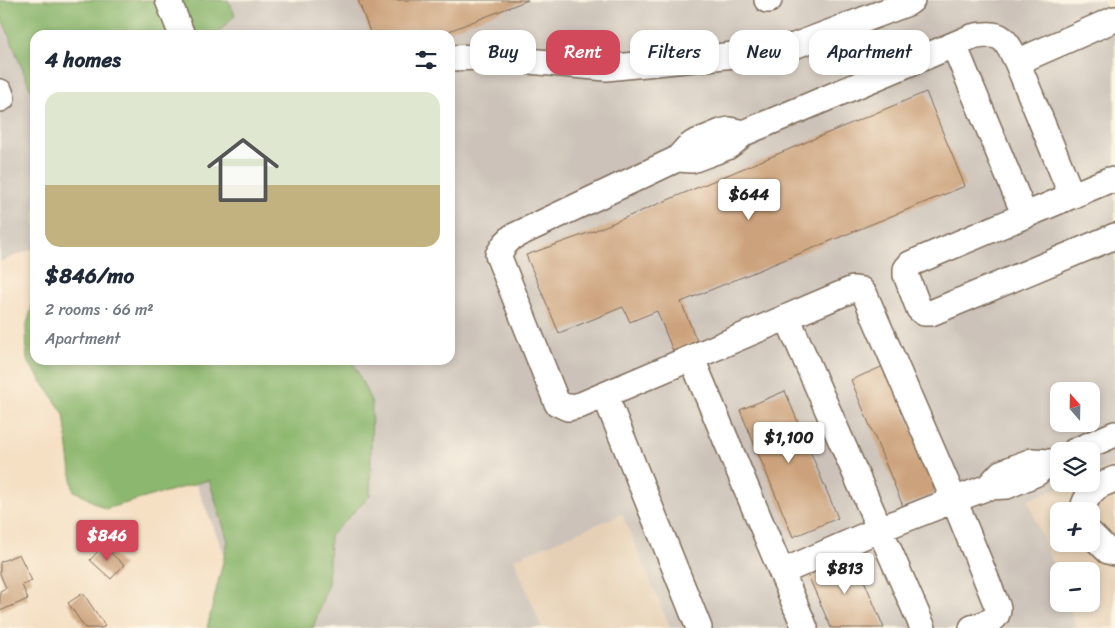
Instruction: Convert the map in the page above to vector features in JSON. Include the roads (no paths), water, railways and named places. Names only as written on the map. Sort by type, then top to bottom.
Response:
[{"type":"lane","points":[[168,0],[180,30]]},
{"type":"lane","points":[[455,58],[482,57],[606,68],[754,53],[794,46],[912,0]]},
{"type":"lane","points":[[1016,62],[1115,19]]},
{"type":"lane","points":[[972,628],[995,618],[998,608],[954,500],[865,295],[861,290],[853,289],[692,359],[581,405],[568,408],[557,403],[498,255],[512,237],[677,159],[686,148],[694,143],[730,130],[744,133],[972,37],[982,35],[994,35],[1003,39],[1008,45],[1072,196]]},
{"type":"lane","points":[[954,45],[1025,216]]},
{"type":"lane","points":[[0,92],[2,98],[0,99]]},
{"type":"lane","points":[[1115,181],[1110,180],[910,264],[906,269],[906,275],[919,309],[924,313],[931,313],[1115,236]]},
{"type":"lane","points":[[787,318],[923,628]]},
{"type":"lane","points":[[692,359],[805,628]]},
{"type":"lane","points":[[605,395],[699,628]]},
{"type":"lane","points":[[1096,442],[1115,434]]},
{"type":"lane","points":[[782,572],[954,500],[988,488],[1006,486],[1037,473],[1050,463]]},
{"type":"lane","points":[[1085,502],[1090,492],[1115,479]]},
{"type":"lane","points":[[1100,543],[1108,551],[1115,553]]}]
